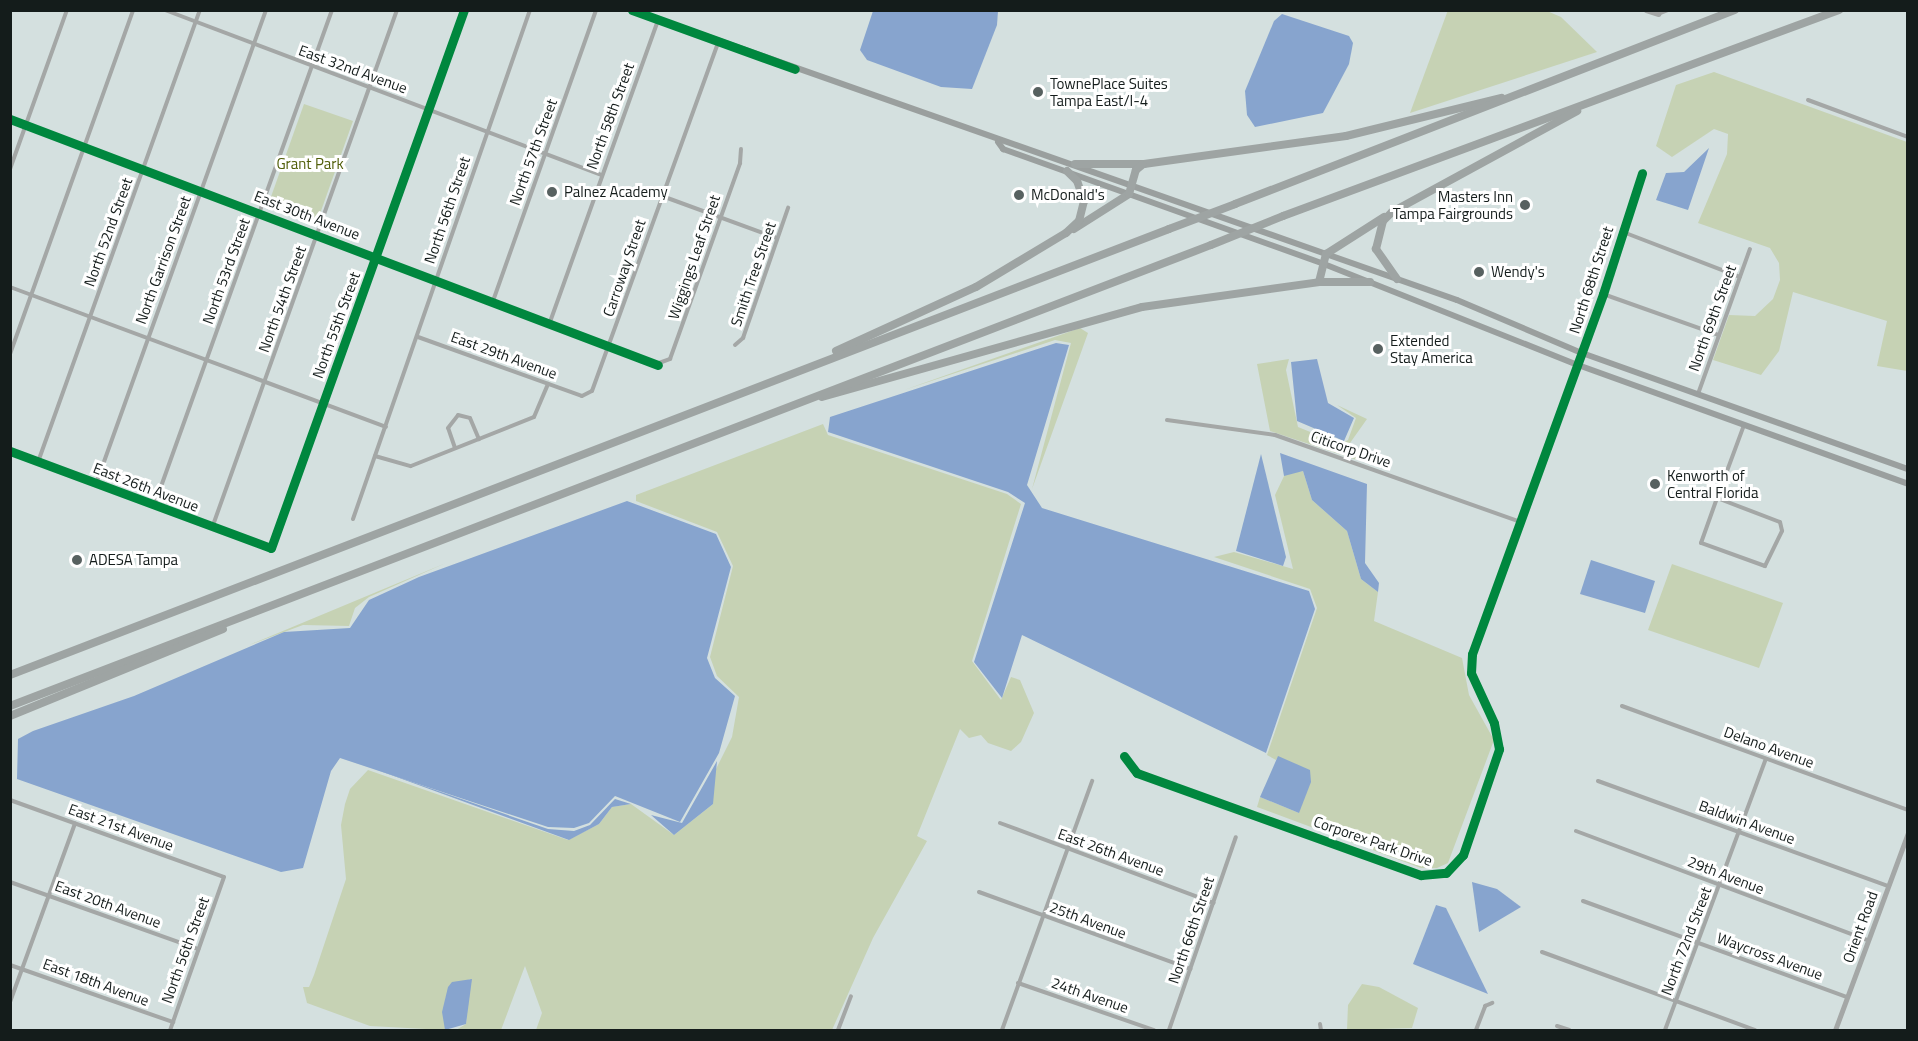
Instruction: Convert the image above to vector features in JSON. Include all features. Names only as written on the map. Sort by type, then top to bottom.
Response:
[{"type":"highway","points":[[10,675],[1735,10]]},
{"type":"highway","points":[[10,706],[263,611],[1283,216],[1839,10]]},
{"type":"highway","points":[[1319,282],[1326,254],[1392,212],[1608,95]]},
{"type":"highway","points":[[1075,164],[1144,164],[1346,136],[1489,98],[1506,98]]},
{"type":"highway","points":[[769,382],[966,292],[1038,253],[1130,194],[1136,170],[1144,164]]},
{"type":"highway","points":[[1038,253],[1066,233],[1084,209],[1082,190],[1067,171]]},
{"type":"highway","points":[[1392,212],[1383,221],[1376,249],[1397,279]]},
{"type":"highway","points":[[812,398],[836,396],[1142,308],[1319,282],[1370,282]]},
{"type":"highway","points":[[10,717],[263,611]]},
{"type":"highway","points":[[10,670],[64,655]]},
{"type":"main road","points":[[632,10],[998,142],[1075,164],[1397,279],[1582,353],[1908,469]]},
{"type":"main road","points":[[998,142],[1003,149],[1324,264],[1578,365],[1908,484]]},
{"type":"main road","points":[[1700,395],[1709,412]]},
{"type":"main road","points":[[1709,412],[1727,405]]},
{"type":"street","points":[[10,169],[67,10]]},
{"type":"street","points":[[10,354],[134,10]]},
{"type":"street","name":"East 32nd Avenue","points":[[165,10],[602,175]]},
{"type":"street","name":"North 52nd Street","points":[[38,462],[200,10]]},
{"type":"street","name":"North Garrison Street","points":[[96,484],[266,10]]},
{"type":"street","name":"North 53rd Street","points":[[154,506],[332,10]]},
{"type":"street","name":"North 54th Street","points":[[212,528],[397,10]]},
{"type":"street","name":"North 55th Street","points":[[271,548],[464,10]]},
{"type":"street","name":"North 56th Street","points":[[353,519],[530,10]]},
{"type":"street","name":"North 57th Street","points":[[493,301],[596,10]]},
{"type":"street","points":[[1646,10],[1658,14],[1668,10]]},
{"type":"street","name":"North 58th Street","points":[[550,322],[658,20]]},
{"type":"street","name":"Carroway Street","points":[[582,396],[592,391],[719,41]]},
{"type":"street","points":[[1808,100],[1908,136]]},
{"type":"street","name":"East 30th Avenue","points":[[10,119],[658,364]]},
{"type":"street","name":"Wiggings Leaf Street","points":[[658,364],[670,359],[741,150]]},
{"type":"street","name":"North 68th Street","points":[[1578,365],[1604,294],[1630,204],[1642,173]]},
{"type":"street","points":[[662,196],[777,238]]},
{"type":"street","name":"Smith Tree Street","points":[[735,345],[743,338],[788,208]]},
{"type":"street","points":[[1623,232],[1740,277]]},
{"type":"street","name":"North 69th Street","points":[[1700,395],[1750,249]]},
{"type":"street","points":[[10,287],[386,427]]},
{"type":"street","points":[[1604,294],[1719,335]]},
{"type":"street","name":"East 29th Avenue","points":[[418,337],[582,396]]},
{"type":"street","name":"Corporex Park Drive","points":[[1124,756],[1137,773],[1421,875],[1446,873],[1463,855],[1499,749],[1494,723],[1471,673],[1472,654],[1578,365]]},
{"type":"street","points":[[375,456],[411,466],[534,417],[548,384]]},
{"type":"street","points":[[455,448],[448,428],[458,415],[470,418],[479,439]]},
{"type":"street","name":"Citicorp Drive","points":[[1167,420],[1275,435],[1521,522]]},
{"type":"street","points":[[1717,498],[1780,522],[1782,531],[1765,566],[1701,543],[1717,498],[1744,425]]},
{"type":"street","name":"East 26th Avenue","points":[[10,452],[271,548]]},
{"type":"street","name":"Delano Avenue","points":[[1622,706],[1908,810]]},
{"type":"street","name":"North 72nd Street","points":[[1665,1030],[1766,759]]},
{"type":"street","points":[[1002,1030],[1092,781]]},
{"type":"street","name":"Baldwin Avenue","points":[[1598,781],[1888,886]]},
{"type":"street","name":"East 21st Avenue","points":[[10,800],[224,877]]},
{"type":"street","points":[[10,1002],[75,823]]},
{"type":"street","name":"East 26th Avenue","points":[[1000,823],[1214,903]]},
{"type":"street","name":"29th Avenue","points":[[1576,831],[1868,940]]},
{"type":"street","name":"Orient Road","points":[[1835,1030],[1908,833]]},
{"type":"street","name":"North 66th Street","points":[[1168,1030],[1236,837]]},
{"type":"street","name":"North 56th Street","points":[[170,1030],[224,877]]},
{"type":"street","name":"East 20th Avenue","points":[[10,882],[198,949]]},
{"type":"street","name":"25th Avenue","points":[[979,892],[1190,969]]},
{"type":"street","name":"Waycross Avenue","points":[[1583,901],[1847,997]]},
{"type":"street","points":[[1542,952],[1755,1030]]},
{"type":"street","name":"East 18th Avenue","points":[[10,965],[172,1022]]},
{"type":"street","name":"24th Avenue","points":[[1018,982],[1154,1030]]},
{"type":"street","points":[[838,1030],[851,996]]},
{"type":"street","points":[[1476,1030],[1485,1006],[1492,1003]]},
{"type":"street","points":[[1320,1024],[1321,1030]]},
{"type":"street","points":[[1557,1026],[1569,1030]]},
{"type":"green space","points":[[1448,10],[1547,11],[1561,17],[1597,52],[1410,113]]},
{"type":"green space","points":[[1714,72],[1907,142],[1907,371],[1877,366],[1887,321],[1793,292],[1779,351],[1761,375],[1713,360],[1729,315],[1755,316],[1773,299],[1780,280],[1779,263],[1770,248],[1698,223],[1727,154],[1728,134],[1714,129],[1672,157],[1656,146],[1676,85]]},
{"type":"green space","name":"Grant Park","points":[[304,104],[353,121],[316,225],[267,208]]},
{"type":"green space","points":[[1080,328],[1088,333],[1032,489],[1071,343],[1055,340],[904,390]]},
{"type":"green space","points":[[1289,359],[1286,370],[1298,427],[1340,444],[1348,440],[1356,418],[1337,405],[1367,419],[1350,443],[1357,460],[1270,431],[1257,364]]},
{"type":"green space","points":[[823,424],[828,435],[1007,494],[1021,504],[972,661],[1001,700],[1011,677],[1020,680],[1034,713],[1021,742],[1011,751],[988,743],[981,735],[969,738],[960,729],[917,836],[927,841],[873,938],[832,1030],[536,1030],[542,1013],[525,966],[501,1030],[456,1030],[466,1024],[470,979],[449,991],[445,1030],[370,1026],[307,1003],[303,987],[309,987],[314,975],[346,879],[341,825],[345,804],[350,789],[368,770],[568,840],[599,824],[612,807],[631,804],[674,835],[713,804],[713,775],[732,737],[739,697],[717,676],[710,657],[733,566],[717,532],[636,501],[636,495]]},
{"type":"green space","points":[[1303,471],[1312,500],[1347,531],[1361,579],[1378,592],[1374,621],[1462,658],[1469,695],[1494,740],[1448,863],[1437,868],[1421,868],[1257,807],[1260,797],[1299,813],[1278,757],[1276,760],[1267,755],[1317,608],[1310,589],[1214,557],[1234,552],[1293,569],[1275,495],[1285,474]]},
{"type":"green space","points":[[446,563],[369,597],[355,608],[349,626],[303,625],[249,645]]},
{"type":"green space","points":[[1672,564],[1783,603],[1759,668],[1648,630]]},
{"type":"green space","points":[[1362,984],[1379,987],[1418,1008],[1412,1028],[1347,1030],[1348,1005]]},
{"type":"water","points":[[873,11],[998,11],[997,25],[972,89],[941,87],[867,60],[860,50]]},
{"type":"water","points":[[1282,14],[1349,36],[1353,43],[1349,64],[1323,113],[1255,127],[1247,115],[1245,91],[1274,21]]},
{"type":"water","points":[[1709,148],[1688,210],[1656,200],[1666,173],[1684,172]]},
{"type":"water","points":[[1056,343],[1069,345],[1027,485],[1042,508],[1309,591],[1315,609],[1266,753],[1022,635],[1002,698],[974,662],[1025,503],[1008,492],[828,432],[830,417]]},
{"type":"water","points":[[1317,359],[1328,403],[1354,418],[1344,441],[1297,421],[1291,362]]},
{"type":"water","points":[[1280,453],[1367,484],[1365,563],[1379,583],[1378,592],[1361,579],[1347,531],[1312,500],[1303,471],[1284,476]]},
{"type":"water","points":[[1261,454],[1286,557],[1283,566],[1236,551]]},
{"type":"water","points":[[627,501],[716,534],[731,567],[707,658],[715,678],[735,696],[719,753],[680,822],[615,796],[589,823],[574,828],[548,827],[340,758],[331,771],[303,868],[281,872],[17,779],[18,739],[33,731],[134,696],[284,632],[350,628],[369,600],[419,577]]},
{"type":"water","points":[[1591,560],[1655,581],[1645,613],[1580,594]]},
{"type":"water","points":[[1278,756],[1310,770],[1311,782],[1299,813],[1260,797]]},
{"type":"water","points":[[717,761],[713,804],[674,835],[651,815],[682,823]]},
{"type":"water","points":[[372,768],[548,829],[574,831],[590,825],[615,799],[631,804],[612,807],[599,824],[569,840]]},
{"type":"water","points":[[1472,882],[1497,889],[1521,907],[1479,932]]},
{"type":"water","points":[[1436,905],[1446,908],[1488,994],[1413,964]]},
{"type":"water","points":[[472,979],[466,1024],[445,1030],[442,1012],[448,987],[452,982]]},
{"type":"cycle path","points":[[10,451],[271,548],[464,10]]},
{"type":"cycle path","points":[[632,10],[795,69]]},
{"type":"cycle path","points":[[10,119],[658,365]]},
{"type":"cycle path","points":[[1124,756],[1137,773],[1421,875],[1446,873],[1463,855],[1499,749],[1494,723],[1471,673],[1472,654],[1603,294],[1642,173]]},
{"type":"place","name":"TownePlace Suites Tampa East/I-4","points":[[1038,92]]},
{"type":"place","name":"Palnez Academy","points":[[552,192]]},
{"type":"place","name":"McDonald's","points":[[1019,195]]},
{"type":"place","name":"Masters Inn Tampa Fairgrounds","points":[[1525,205]]},
{"type":"place","name":"Wendy's","points":[[1479,272]]},
{"type":"place","name":"Extended Stay America","points":[[1378,349]]},
{"type":"place","name":"Kenworth of Central Florida","points":[[1655,484]]},
{"type":"place","name":"ADESA Tampa","points":[[77,560]]}]
